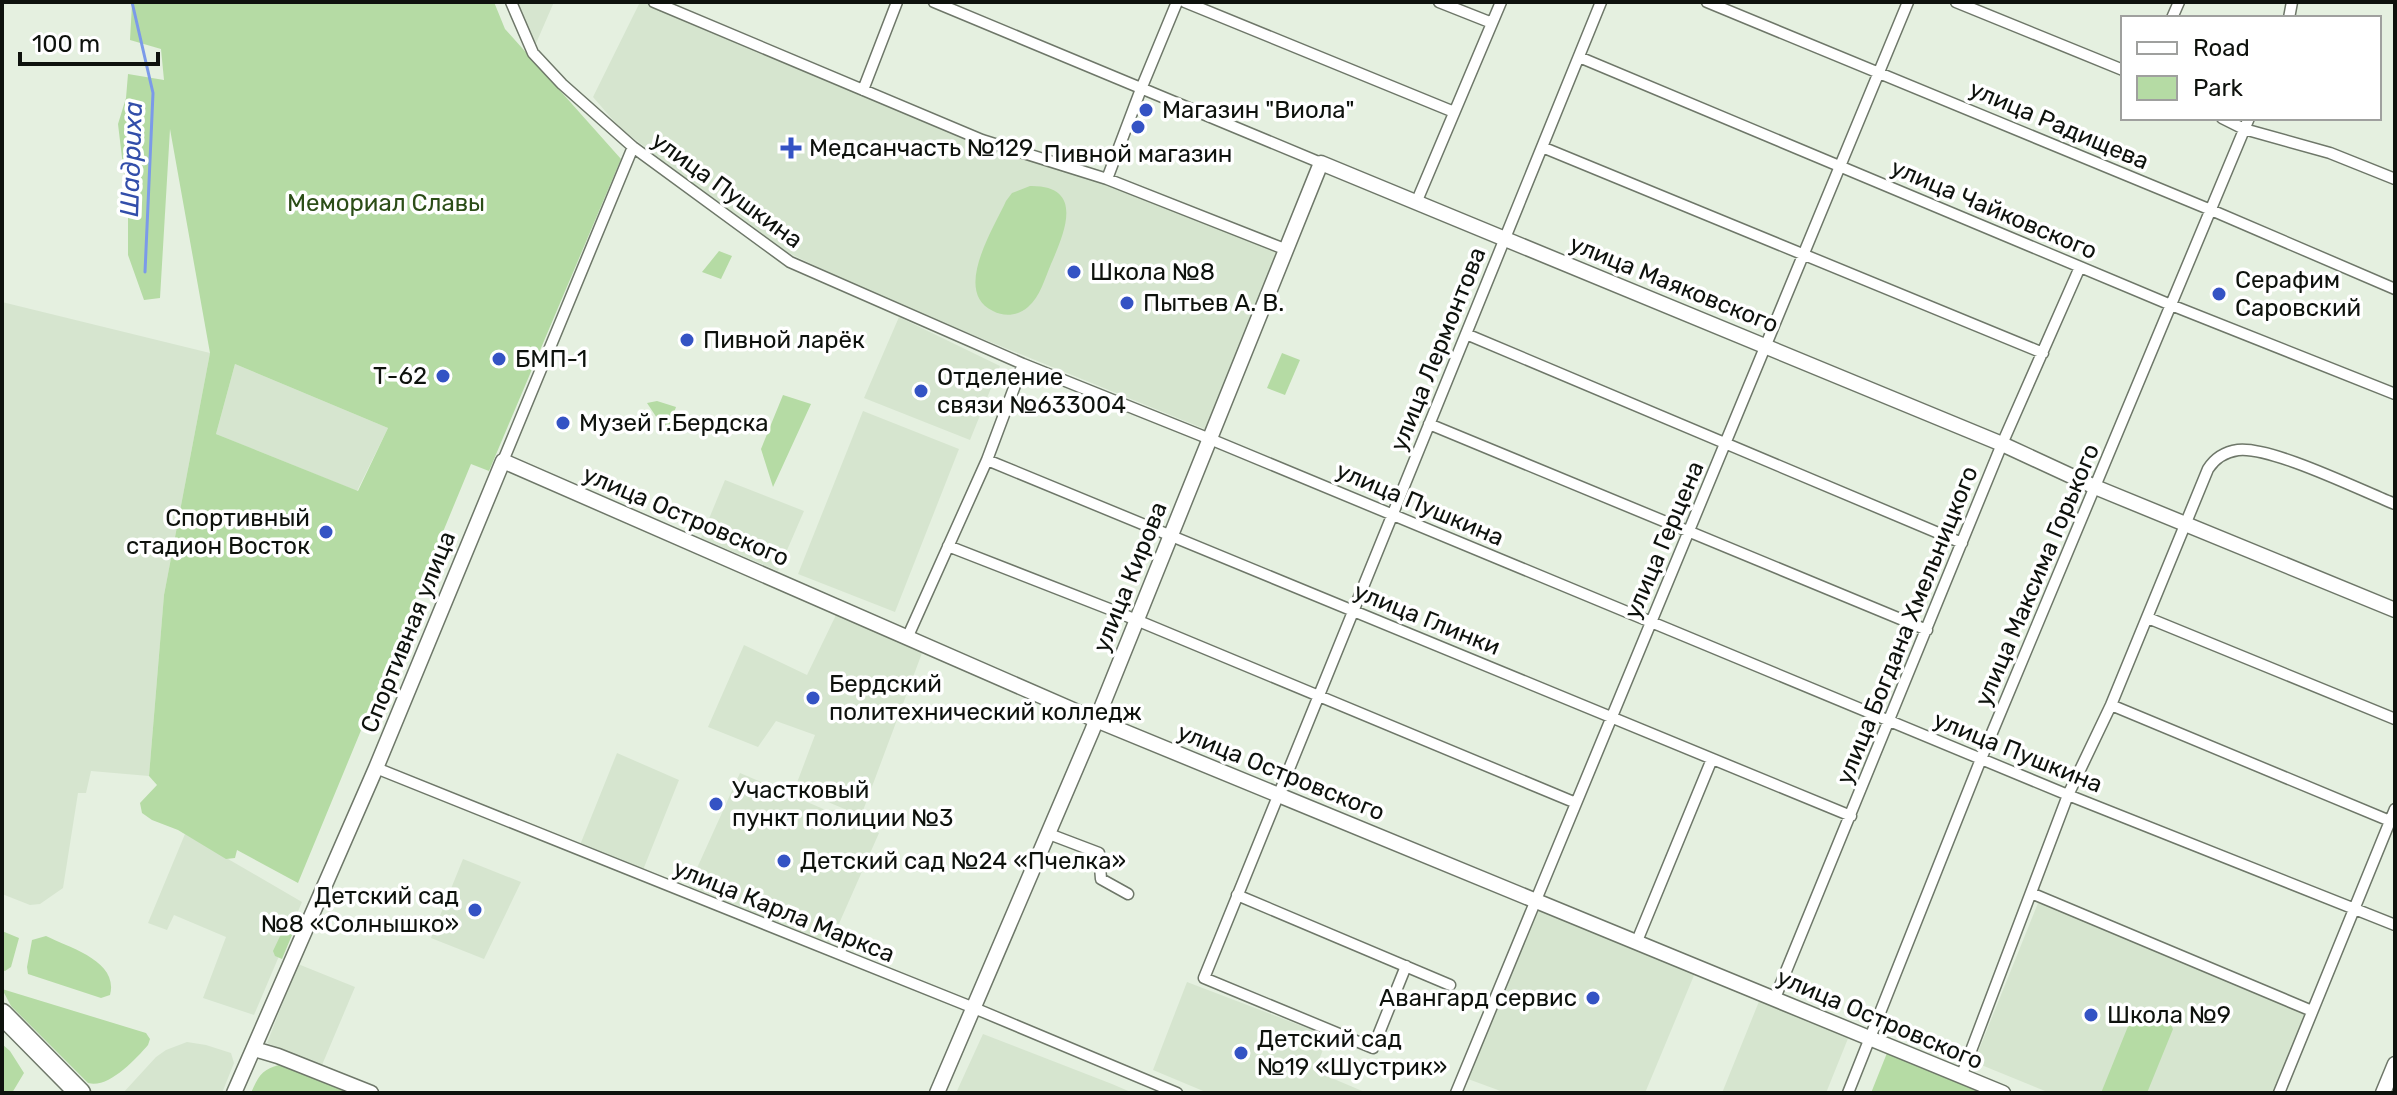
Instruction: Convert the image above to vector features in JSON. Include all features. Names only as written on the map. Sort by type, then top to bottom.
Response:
[{"type":"highway","points":[[2,1014],[80,1093]]},
{"type":"street","name":"улица Пушкина","points":[[511,2],[533,53],[562,84],[633,147],[790,262],[1023,364],[2068,795],[2395,925]]},
{"type":"street","points":[[654,2],[982,140],[1107,179],[1287,250]]},
{"type":"street","points":[[863,90],[897,2]]},
{"type":"street","name":"улица Маяковского","points":[[934,2],[1767,346],[2002,444],[2095,487],[2395,610]]},
{"type":"street","points":[[1107,179],[1177,2]]},
{"type":"street","points":[[1185,2],[1454,112]]},
{"type":"street","points":[[1439,2],[1492,23]]},
{"type":"street","points":[[1416,203],[1501,2]]},
{"type":"street","name":"улица Лермонтова","points":[[1406,966],[1373,1048],[1204,978],[1601,2]]},
{"type":"street","name":"улица Радищева","points":[[1707,2],[2395,289]]},
{"type":"street","name":"улица Герцена","points":[[1456,1093],[1908,2]]},
{"type":"street","points":[[1956,2],[2121,69]]},
{"type":"street","name":"улица Чайковского","points":[[1579,57],[2171,305],[2395,394]]},
{"type":"street","points":[[2226,120],[2244,129],[2330,153],[2395,179]]},
{"type":"street","name":"улица Максима Горького","points":[[1848,1093],[1981,759],[2248,120]]},
{"type":"street","name":"Спортивная улица","points":[[234,1093],[376,768],[633,147]]},
{"type":"street","points":[[1542,147],[2043,353]]},
{"type":"street","name":"улица Кирова","points":[[937,1093],[1049,834],[1321,163]]},
{"type":"street","name":"улица Богдана Хмельницкого","points":[[1775,998],[2002,444],[2080,267]]},
{"type":"street","points":[[1466,334],[1962,543]]},
{"type":"street","points":[[908,636],[987,460],[1023,364]]},
{"type":"street","points":[[1429,424],[1927,630]]},
{"type":"street","points":[[1961,1077],[2068,795],[2111,705],[2214,459],[2238,450],[2272,454],[2395,504]]},
{"type":"street","name":"улица Глинки","points":[[987,460],[1851,816]]},
{"type":"street","name":"улица Островского","points":[[503,461],[1096,720],[2003,1093]]},
{"type":"street","points":[[948,546],[1137,620],[1576,803]]},
{"type":"street","points":[[2148,618],[2395,719]]},
{"type":"street","points":[[2111,705],[2390,821]]},
{"type":"street","points":[[1637,941],[1712,759]]},
{"type":"street","name":"улица Карла Маркса","points":[[376,768],[974,1008],[1177,1093]]},
{"type":"street","points":[[2279,1093],[2395,809]]},
{"type":"street","points":[[1049,834],[1099,853],[1101,879],[1128,894]]},
{"type":"street","points":[[2031,893],[2312,1011]]},
{"type":"street","points":[[1237,895],[1450,985]]},
{"type":"street","points":[[254,1049],[371,1093]]},
{"type":"street","points":[[2383,1093],[2395,1064]]},
{"type":"shaded area","points":[[514,2],[554,2],[534,48]]},
{"type":"shaded area","points":[[640,2],[647,2],[1199,219],[1280,254],[1207,430],[880,297],[770,244],[619,127],[593,97]]},
{"type":"shaded area","points":[[2,302],[210,353],[164,595],[149,776],[91,771],[86,793],[78,793],[63,888],[40,904],[30,905],[2,894]]},
{"type":"shaded area","points":[[899,317],[1000,366],[970,440],[864,398]]},
{"type":"shaded area","points":[[235,364],[388,428],[357,491],[216,434]]},
{"type":"shaded area","points":[[863,411],[959,449],[895,612],[798,574]]},
{"type":"shaded area","points":[[725,480],[804,511],[778,571],[701,538]]},
{"type":"shaded area","name":"Бердский политехнический колледж","points":[[836,615],[922,653],[861,816],[795,788],[815,735],[776,721],[758,747],[708,727],[744,645],[807,675]]},
{"type":"shaded area","points":[[617,753],[679,780],[643,870],[580,845]]},
{"type":"shaded area","name":"Детский сад №24 «Пчелка»","points":[[740,773],[879,833],[830,944],[688,888]]},
{"type":"shaded area","points":[[185,834],[302,902],[254,1015],[203,998],[226,937],[174,915],[167,930],[148,923]]},
{"type":"shaded area","name":"Детский сад №8 «Солнышко»","points":[[463,859],[521,882],[484,959],[431,938]]},
{"type":"shaded area","name":"Школа №9","points":[[2040,898],[2312,1014],[2280,1093],[2050,1093],[1974,1062]]},
{"type":"shaded area","points":[[1537,910],[1695,973],[1645,1093],[1506,1093],[1468,1079]]},
{"type":"shaded area","points":[[298,964],[355,987],[322,1065],[267,1043]]},
{"type":"shaded area","name":"Детский сад №19 «Шустрик»","points":[[1187,982],[1328,1036],[1315,1071],[1367,1093],[1208,1093],[1153,1070]]},
{"type":"shaded area","points":[[1760,999],[1849,1036],[1826,1093],[1722,1093]]},
{"type":"shaded area","points":[[983,1034],[1112,1084],[1133,1093],[956,1093]]},
{"type":"shaded area","points":[[187,1042],[231,1053],[234,1063],[222,1093],[123,1093],[156,1057]]},
{"type":"green space","name":"Мемориал Славы","points":[[116,2],[494,2],[505,29],[621,159],[489,471],[471,464],[298,883],[237,850],[235,858],[226,859],[178,830],[152,820],[142,813],[140,803],[157,785],[149,776],[164,595],[210,353],[170,129],[160,298],[144,300],[128,255],[128,208],[118,124],[126,98],[128,74],[164,80],[161,49],[130,40],[132,4]],"holes":[[[235,364],[388,428],[358,491],[216,434]]]},
{"type":"green space","points":[[1030,186],[1048,188],[1059,194],[1065,202],[1065,226],[1036,298],[1020,312],[1002,314],[981,302],[976,290],[976,275],[986,243],[1006,201],[1012,193]]},
{"type":"green space","points":[[719,251],[732,256],[721,279],[702,272]]},
{"type":"green space","points":[[1282,353],[1300,360],[1285,395],[1267,388]]},
{"type":"green space","points":[[783,395],[811,404],[773,487],[761,449]]},
{"type":"green space","points":[[657,401],[676,407],[667,433],[647,403]]},
{"type":"green space","points":[[291,913],[300,916],[282,959],[275,956],[273,951]]},
{"type":"green space","points":[[2,931],[19,938],[11,967],[5,971],[2,970]]},
{"type":"green space","points":[[46,936],[100,965],[111,983],[110,995],[101,998],[28,974],[32,940]]},
{"type":"green space","points":[[2,989],[146,1033],[150,1039],[148,1045],[112,1078],[96,1084],[88,1083],[11,1006]]},
{"type":"green space","points":[[2141,1011],[2170,1023],[2173,1029],[2147,1093],[2101,1093],[2133,1014]]},
{"type":"green space","points":[[2,1044],[24,1073],[12,1093],[2,1093]]},
{"type":"green space","points":[[1887,1053],[1986,1093],[1871,1093]]},
{"type":"green space","points":[[279,1065],[350,1093],[251,1093],[261,1074]]},
{"type":"waterway","name":"Шадриха","points":[[132,2],[153,93],[145,272]]},
{"type":"place","name":"Магазин \"Виола\"","points":[[1146,110]]},
{"type":"place","name":"Пивной магазин","points":[[1138,127]]},
{"type":"place","name":"Медсанчасть №129","points":[[791,148]]},
{"type":"place","name":"Школа №8","points":[[1074,272]]},
{"type":"place","name":"Серафим Саровский","points":[[2219,294]]},
{"type":"place","name":"Пытьев А. В.","points":[[1127,303]]},
{"type":"place","name":"Пивной ларёк","points":[[687,340]]},
{"type":"place","name":"БМП-1","points":[[499,359]]},
{"type":"place","name":"Т-62","points":[[443,376]]},
{"type":"place","name":"Отделение связи №633004","points":[[921,391]]},
{"type":"place","name":"Музей г.Бердска","points":[[563,423]]},
{"type":"place","name":"Спортивный стадион Восток","points":[[326,532]]},
{"type":"place","name":"Бердский политехнический колледж","points":[[813,698]]},
{"type":"place","name":"Участковый пункт полиции №3","points":[[716,804]]},
{"type":"place","name":"Детский сад №24 «Пчелка»","points":[[784,861]]},
{"type":"place","name":"Детский сад №8 «Солнышко»","points":[[475,910]]},
{"type":"place","name":"Авангард сервис","points":[[1593,998]]},
{"type":"place","name":"Школа №9","points":[[2091,1015]]},
{"type":"place","name":"Детский сад №19 «Шустрик»","points":[[1241,1053]]}]
